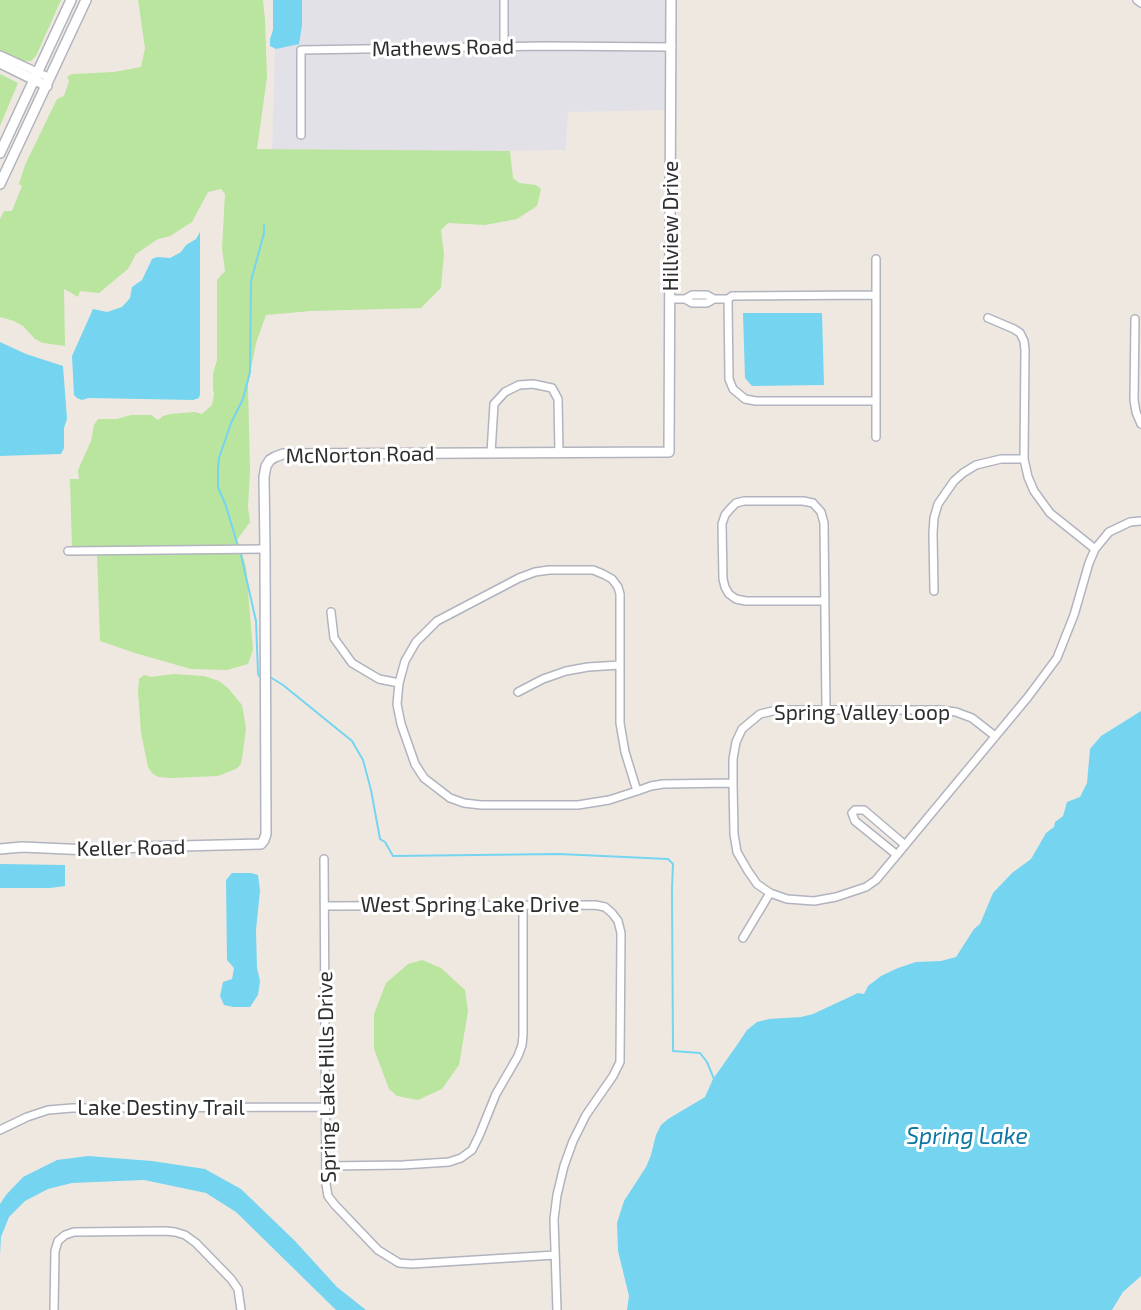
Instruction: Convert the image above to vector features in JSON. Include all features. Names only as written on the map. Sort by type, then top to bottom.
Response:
[{"type":"street","points":[[0,153],[71,0]]},
{"type":"street","points":[[0,184],[86,0]]},
{"type":"street","points":[[504,0],[504,47]]},
{"type":"street","name":"Hillview Drive","points":[[669,452],[671,0]]},
{"type":"street","name":"Mathews Road","points":[[302,135],[301,50],[672,47]]},
{"type":"street","points":[[0,55],[35,76]]},
{"type":"street","points":[[0,63],[48,82]]},
{"type":"street","points":[[876,259],[876,437]]},
{"type":"street","points":[[670,299],[685,299],[692,303],[699,299],[707,303],[732,296],[876,295]]},
{"type":"street","points":[[728,299],[729,379],[733,389],[745,399],[876,401]]},
{"type":"street","points":[[988,318],[1014,329],[1024,341],[1024,459],[1034,491],[1050,513],[1095,549]]},
{"type":"street","points":[[1135,319],[1134,400],[1141,424]]},
{"type":"street","points":[[491,453],[494,404],[505,392],[519,385],[533,384],[552,388],[558,399],[559,453]]},
{"type":"street","name":"McNorton Road","points":[[261,844],[266,834],[264,477],[270,460],[283,454],[669,452]]},
{"type":"street","points":[[934,591],[934,518],[947,491],[954,481],[976,465],[1001,458],[1024,459]]},
{"type":"street","points":[[824,601],[746,601],[729,594],[723,579],[722,524],[725,515],[736,503],[803,501],[813,503],[821,512],[824,523],[825,709]]},
{"type":"street","points":[[743,938],[769,893],[787,899],[820,901],[866,887],[876,880],[1028,697],[1057,658],[1095,549],[1110,532],[1130,522],[1141,520]]},
{"type":"street","points":[[68,551],[265,549]]},
{"type":"street","points":[[636,792],[620,723],[620,594],[612,579],[593,570],[549,570],[519,578],[437,621],[415,642],[405,661],[399,683],[397,704],[401,724],[415,764],[424,778],[450,798],[481,805],[578,805],[609,800],[636,792],[652,786],[663,784],[733,783]]},
{"type":"street","points":[[331,612],[334,638],[352,663],[379,679],[399,683]]},
{"type":"street","points":[[518,692],[566,671],[620,665]]},
{"type":"street","name":"Spring Valley Loop","points":[[769,893],[757,884],[748,871],[737,852],[734,834],[733,759],[742,729],[751,720],[768,711],[940,710],[972,718],[995,736]]},
{"type":"street","points":[[897,855],[855,821],[852,813],[859,809],[864,810],[905,845]]},
{"type":"street","name":"Keller Road","points":[[0,849],[22,847],[89,850],[261,844]]},
{"type":"street","name":"Spring Lake Hills Drive","points":[[324,859],[328,1196],[378,1250],[398,1263],[555,1255]]},
{"type":"street","points":[[326,1166],[449,1162],[472,1150],[496,1094],[522,1045],[523,905]]},
{"type":"street","name":"West Spring Lake Drive","points":[[325,906],[595,905],[604,907],[618,921],[621,933],[620,1062],[586,1115],[564,1166],[554,1219],[555,1255]]},
{"type":"street","name":"Lake Destiny Trail","points":[[0,1130],[48,1110],[72,1108],[326,1107]]},
{"type":"street","points":[[54,1310],[55,1251],[58,1241],[65,1235],[74,1232],[166,1231],[185,1235],[196,1243],[231,1279],[238,1289],[242,1310]]},
{"type":"street","points":[[555,1255],[557,1310]]},
{"type":"shaded area","points":[[284,0],[665,0],[667,110],[568,112],[566,150],[272,154],[275,42]]},
{"type":"green space","points":[[0,0],[61,0],[36,56],[31,61],[22,61],[0,50]]},
{"type":"green space","points":[[138,0],[263,0],[267,77],[257,149],[510,151],[513,178],[519,183],[536,185],[541,189],[537,206],[517,219],[485,225],[448,223],[441,230],[444,254],[441,288],[421,308],[266,315],[256,343],[248,384],[250,522],[237,540],[240,546],[72,548],[70,479],[79,479],[78,470],[98,419],[151,415],[158,420],[171,414],[202,414],[212,405],[213,374],[217,360],[217,280],[225,271],[222,249],[225,194],[221,189],[208,192],[192,222],[170,236],[158,239],[136,254],[128,269],[99,293],[80,291],[78,297],[64,289],[65,346],[43,343],[35,339],[23,326],[0,317],[0,219],[4,211],[12,211],[22,186],[19,184],[25,165],[57,99],[64,96],[69,81],[67,77],[72,74],[114,72],[141,67],[145,48]]},
{"type":"green space","points":[[0,74],[18,83],[0,126]]},
{"type":"green space","points":[[242,553],[246,567],[253,650],[248,664],[227,670],[191,669],[100,641],[97,554]]},
{"type":"green space","points":[[173,674],[204,676],[219,681],[242,705],[246,728],[241,764],[236,769],[218,776],[173,778],[158,777],[148,767],[141,733],[139,679],[144,675],[151,677]]},
{"type":"green space","points":[[422,960],[441,968],[465,990],[468,1011],[459,1065],[442,1089],[418,1100],[397,1096],[389,1089],[374,1049],[374,1014],[386,983],[408,964]]},
{"type":"water","points":[[273,0],[302,0],[299,44],[276,49],[270,46]]},
{"type":"water","points":[[200,232],[199,398],[77,398],[74,395],[72,356],[93,309],[107,312],[122,307],[130,298],[132,287],[142,280],[152,259],[170,258],[181,252]]},
{"type":"water","points":[[743,313],[822,313],[824,385],[752,386],[745,378]]},
{"type":"water","points":[[0,342],[63,366],[67,419],[61,454],[0,456]]},
{"type":"water","name":"Spring Lake","points":[[1141,711],[1141,1276],[1123,1292],[1112,1310],[627,1310],[629,1296],[618,1251],[617,1223],[624,1201],[646,1167],[661,1125],[705,1097],[713,1079],[747,1030],[757,1022],[813,1014],[858,993],[864,994],[868,986],[881,976],[898,968],[916,962],[941,961],[956,957],[980,924],[993,893],[1012,873],[1031,859],[1046,833],[1063,816],[1067,802],[1080,797],[1087,783],[1090,749],[1101,736]]},
{"type":"water","points":[[0,864],[65,865],[65,886],[0,888]]},
{"type":"water","points":[[232,873],[258,875],[260,891],[256,930],[260,981],[258,995],[250,1007],[224,1005],[220,996],[223,982],[232,979],[234,968],[227,960],[226,880]]},
{"type":"water","points":[[88,1156],[205,1169],[241,1189],[295,1241],[337,1287],[366,1310],[336,1310],[236,1212],[206,1193],[144,1180],[72,1183],[48,1189],[25,1201],[9,1217],[1,1237],[0,1255],[0,1204],[6,1195],[23,1177],[57,1160]]},
{"type":"waterway","points":[[237,543],[218,487],[218,468],[219,458],[243,399],[250,372],[251,281],[264,225]]},
{"type":"waterway","points":[[241,555],[256,621],[259,676]]},
{"type":"waterway","points":[[270,677],[352,741],[363,760],[380,839],[385,842],[393,856],[559,854],[668,859],[673,864],[673,1051],[700,1053],[714,1079]]}]
